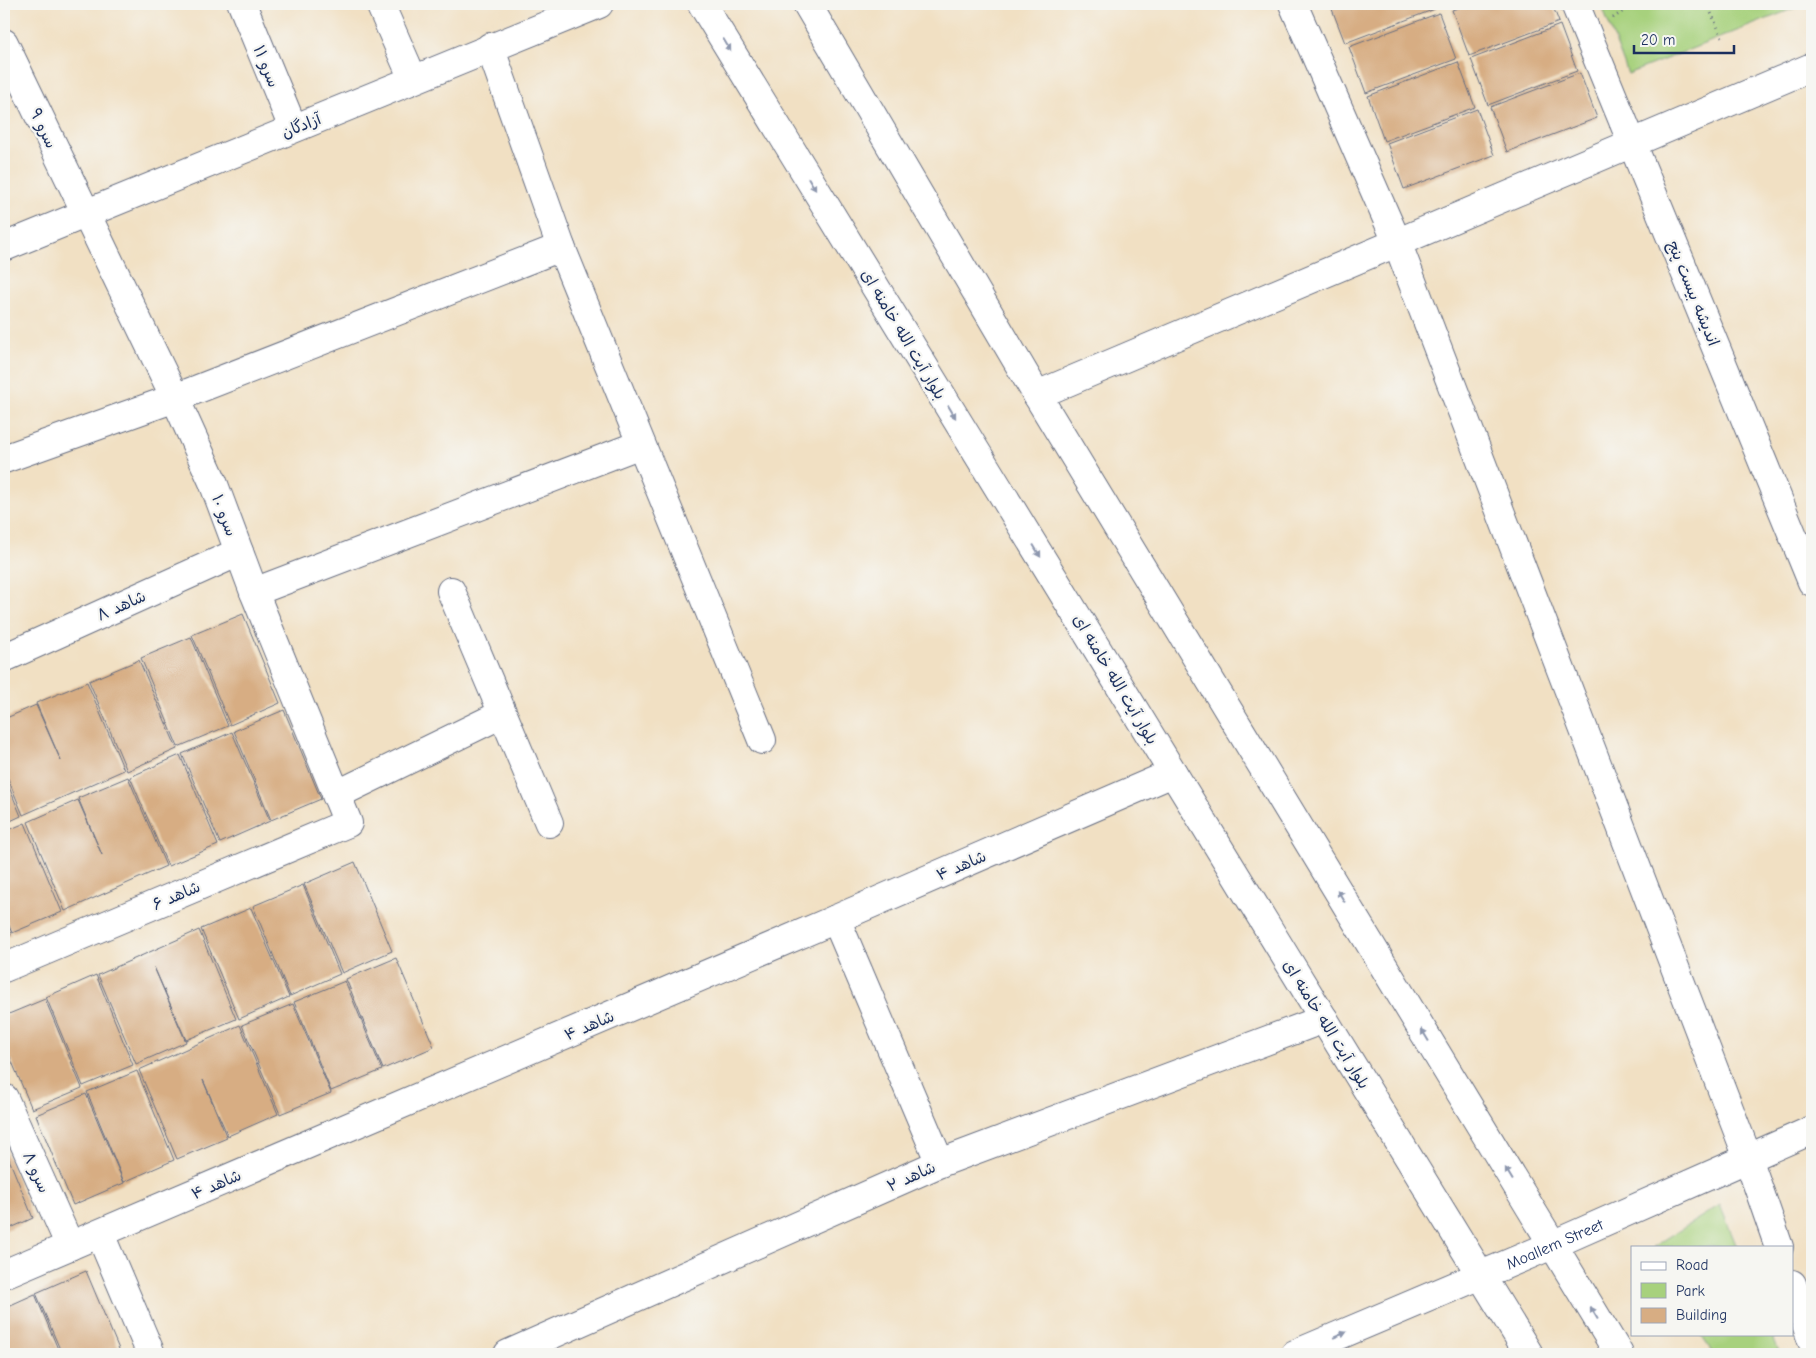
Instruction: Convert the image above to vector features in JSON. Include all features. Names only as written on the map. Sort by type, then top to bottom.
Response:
[{"type":"street","name":"سرو ۱۱","points":[[242,4],[293,128]]},
{"type":"street","points":[[380,4],[413,79]]},
{"type":"street","name":"آزادگان","points":[[4,247],[598,4]]},
{"type":"street","name":"بلوار آیت الله خامنه ای","points":[[702,4],[1529,1354]]},
{"type":"street","points":[[807,4],[1037,395],[1619,1354]]},
{"type":"street","points":[[1293,4],[1397,242],[1748,1158],[1779,1246]]},
{"type":"street","name":"اندیشه بیست پنج","points":[[1575,4],[1812,582]]},
{"type":"street","name":"سرو ۹","points":[[4,43],[84,214]]},
{"type":"street","points":[[490,47],[561,247],[762,740]]},
{"type":"street","points":[[1037,395],[1812,67]]},
{"type":"street","name":"سرو ۱۰","points":[[84,214],[175,398],[212,482],[254,592],[348,823]]},
{"type":"street","points":[[4,459],[175,398],[561,247]]},
{"type":"street","points":[[254,592],[641,444]]},
{"type":"street","name":"شاهد ۸","points":[[4,658],[239,552]]},
{"type":"street","points":[[451,591],[549,823]]},
{"type":"street","points":[[336,795],[502,714]]},
{"type":"street","name":"شاهد ۴","points":[[4,1274],[1173,773]]},
{"type":"street","name":"شاهد ۶","points":[[4,968],[348,823]]},
{"type":"street","points":[[836,919],[940,1163]]},
{"type":"street","name":"شاهد ۲","points":[[508,1354],[940,1163],[1324,1019]]},
{"type":"street","name":"سرو ۸","points":[[4,1098],[70,1246]]},
{"type":"street","name":"Moallem Street","points":[[1295,1354],[1552,1245],[1812,1130]]},
{"type":"street","points":[[100,1234],[151,1354]]},
{"type":"street","points":[[1794,1290],[1812,1341]]},
{"type":"path","points":[[1706,4],[1722,37]]},
{"type":"green space","points":[[1601,4],[1805,4],[1628,74]]},
{"type":"green space","points":[[1720,1205],[1737,1246],[1655,1246]]},
{"type":"green space","points":[[1702,1336],[1773,1336],[1780,1354],[1713,1354]]},
{"type":"building","points":[[1330,4],[1433,4],[1435,9],[1345,43]]},
{"type":"building","points":[[1469,4],[1552,4],[1559,22],[1469,56],[1452,10]]},
{"type":"building","points":[[1439,13],[1456,59],[1366,93],[1349,47]]},
{"type":"building","points":[[1560,25],[1577,71],[1488,105],[1471,59]]},
{"type":"building","points":[[1458,62],[1475,107],[1384,141],[1368,96]]},
{"type":"building","points":[[1580,73],[1597,118],[1507,152],[1490,107]]},
{"type":"building","points":[[1477,109],[1494,155],[1404,189],[1387,143]]},
{"type":"building","points":[[243,614],[280,703],[230,725],[192,635]]},
{"type":"building","points":[[191,637],[228,726],[178,747],[141,658]]},
{"type":"building","points":[[139,660],[177,749],[127,771],[89,681]]},
{"type":"building","points":[[87,682],[124,770],[23,815],[4,769],[4,719],[36,705],[61,761],[36,703]]},
{"type":"building","points":[[284,710],[321,799],[271,820],[234,731]]},
{"type":"building","points":[[232,732],[270,821],[220,843],[182,754]]},
{"type":"building","points":[[180,755],[218,845],[168,866],[130,777]]},
{"type":"building","points":[[4,775],[21,816],[4,824]]},
{"type":"building","points":[[128,777],[166,866],[65,911],[28,822],[78,800],[102,855],[78,798]]},
{"type":"building","points":[[25,823],[62,912],[12,933],[4,914],[4,832]]},
{"type":"building","points":[[355,862],[392,951],[342,973],[304,884]]},
{"type":"building","points":[[303,885],[340,974],[290,996],[253,906]]},
{"type":"building","points":[[251,908],[289,997],[239,1019],[201,929]]},
{"type":"building","points":[[4,918],[11,935],[4,938]]},
{"type":"building","points":[[199,930],[236,1019],[186,1040],[154,967],[186,1042],[136,1064],[98,975]]},
{"type":"building","points":[[396,958],[434,1047],[383,1069],[346,979]]},
{"type":"building","points":[[96,975],[133,1065],[83,1086],[46,997]]},
{"type":"building","points":[[345,981],[382,1070],[331,1091],[294,1002]]},
{"type":"building","points":[[45,999],[82,1088],[32,1109],[4,1043],[4,1016]]},
{"type":"building","points":[[293,1004],[331,1093],[280,1114],[242,1025]]},
{"type":"building","points":[[240,1025],[278,1114],[228,1136],[203,1080],[227,1138],[177,1159],[139,1070]]},
{"type":"building","points":[[137,1071],[174,1160],[124,1182],[87,1092]]},
{"type":"building","points":[[86,1094],[124,1183],[73,1205],[36,1115]]},
{"type":"building","points":[[4,1147],[33,1218],[4,1231]]},
{"type":"building","points":[[86,1271],[121,1354],[62,1354],[36,1293]]},
{"type":"building","points":[[35,1294],[60,1354],[4,1354],[4,1308]]}]
